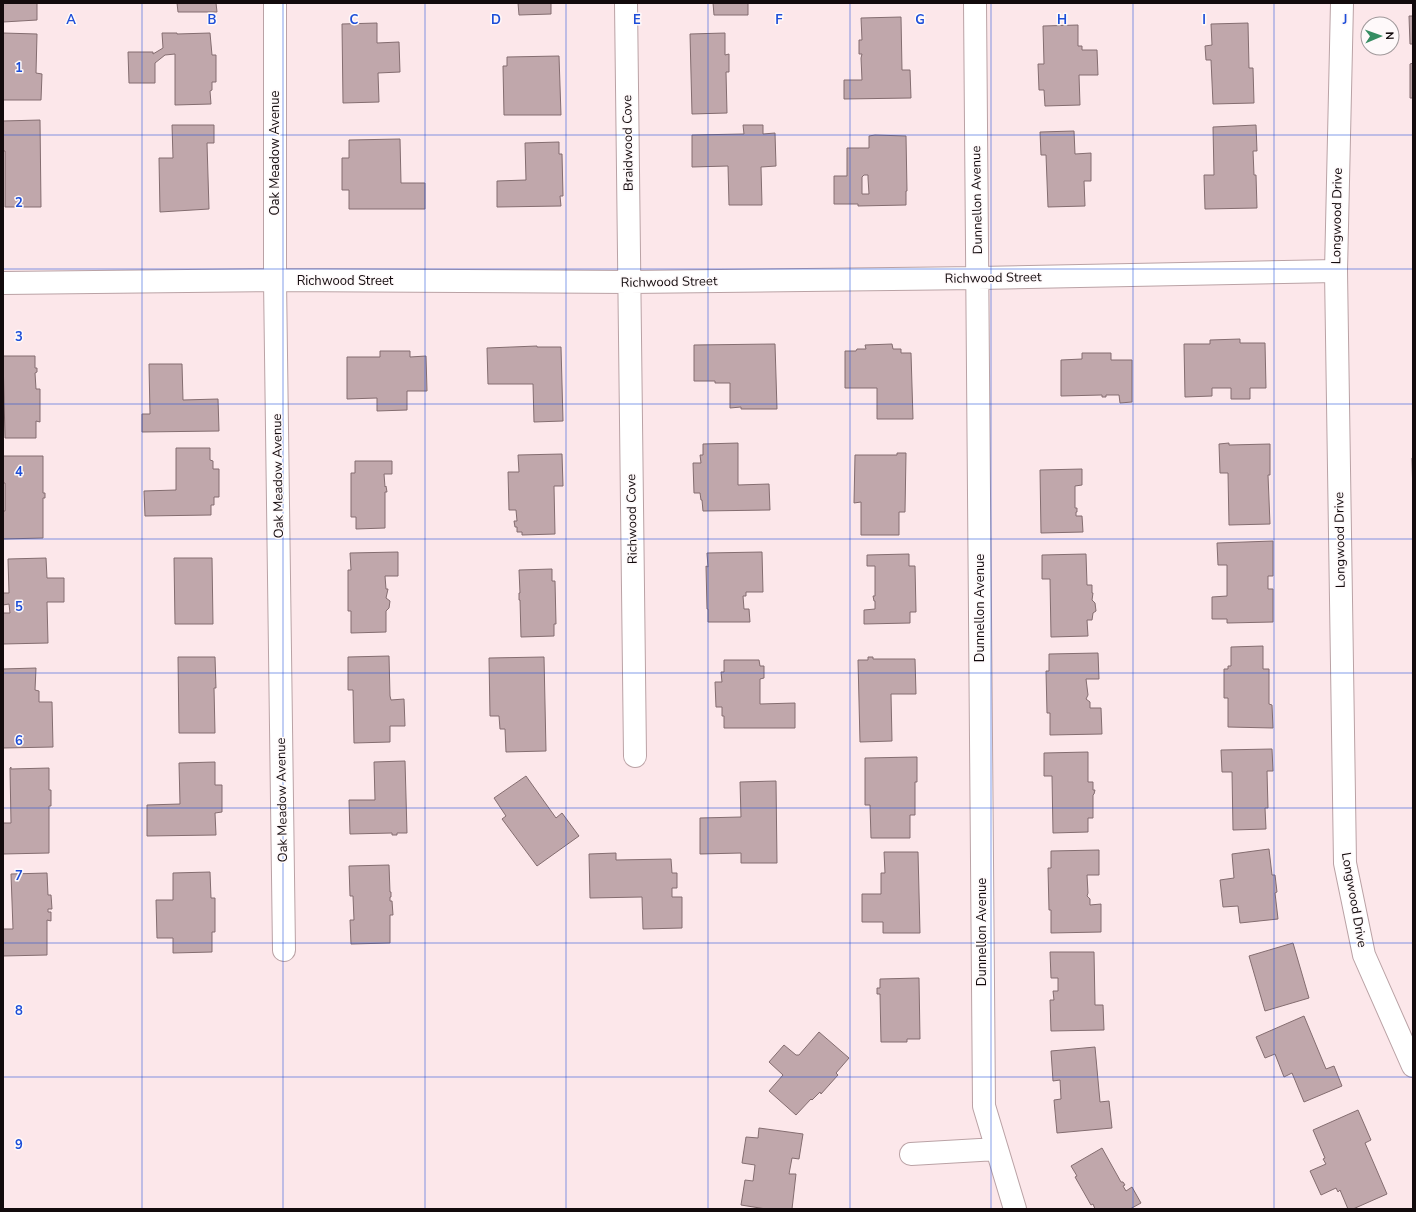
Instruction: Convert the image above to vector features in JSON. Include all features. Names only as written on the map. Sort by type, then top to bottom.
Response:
[{"type":"street","name":"Oak Meadow Avenue","points":[[275,3],[275,280],[284,950]]},
{"type":"street","name":"Braidwood Cove","points":[[626,3],[630,282]]},
{"type":"street","name":"Dunnellon Avenue","points":[[975,3],[984,1106],[1015,1209]]},
{"type":"street","name":"Longwood Drive","points":[[1342,3],[1336,271],[1346,863],[1364,955],[1413,1066]]},
{"type":"street","name":"Richwood Street","points":[[3,283],[275,280],[630,282],[978,278],[1336,271]]},
{"type":"street","name":"Richwood Cove","points":[[630,282],[635,756]]},
{"type":"street","points":[[911,1154],[996,1149]]},
{"type":"building","points":[[3,3],[37,3],[37,20],[3,22]]},
{"type":"building","points":[[177,3],[216,3],[217,12],[178,12]]},
{"type":"building","points":[[518,3],[551,3],[551,14],[519,15]]},
{"type":"building","points":[[713,3],[748,3],[748,15],[714,15]]},
{"type":"building","points":[[1409,16],[1413,16],[1413,44],[1410,44]]},
{"type":"building","points":[[901,17],[902,70],[910,70],[911,98],[844,99],[844,80],[862,80],[862,54],[859,54],[859,40],[862,40],[861,18]]},
{"type":"building","points":[[377,23],[377,43],[399,42],[400,72],[378,73],[379,102],[343,103],[342,24]]},
{"type":"building","points":[[1248,23],[1249,68],[1253,68],[1254,103],[1213,104],[1211,60],[1206,60],[1205,46],[1212,45],[1211,24]]},
{"type":"building","points":[[1078,25],[1078,46],[1082,46],[1082,50],[1097,50],[1098,75],[1079,75],[1080,105],[1045,106],[1044,90],[1039,90],[1038,64],[1044,64],[1043,26]]},
{"type":"building","points":[[3,33],[37,34],[36,73],[42,74],[41,100],[3,100]]},
{"type":"building","points":[[162,33],[210,33],[212,55],[216,55],[216,82],[212,82],[212,90],[210,91],[211,104],[175,105],[175,54],[165,55],[155,63],[155,83],[129,83],[128,52],[153,52],[153,54],[163,48]]},
{"type":"building","points":[[725,33],[725,55],[729,54],[729,72],[726,72],[727,113],[692,114],[690,34]]},
{"type":"building","points":[[559,56],[561,115],[504,115],[503,66],[507,66],[507,57]]},
{"type":"building","points":[[1413,63],[1413,98],[1410,98],[1410,64]]},
{"type":"building","points":[[40,120],[41,207],[5,207],[5,151],[3,151],[3,121]]},
{"type":"building","points":[[172,125],[214,125],[214,143],[207,143],[209,209],[160,212],[159,158],[173,158]]},
{"type":"building","points":[[743,125],[763,125],[763,134],[775,133],[776,166],[761,167],[762,205],[729,205],[728,166],[692,167],[692,135],[744,134]]},
{"type":"building","points":[[1256,125],[1257,151],[1253,151],[1254,175],[1256,175],[1257,208],[1205,209],[1204,175],[1214,175],[1213,127]]},
{"type":"building","points":[[1074,131],[1075,154],[1091,153],[1091,181],[1084,181],[1085,206],[1048,207],[1046,155],[1041,155],[1040,132]]},
{"type":"building","points":[[869,136],[906,136],[906,205],[858,206],[858,204],[834,204],[834,176],[847,176],[847,148],[869,148]],"holes":[[[864,175],[868,175],[869,194],[862,194],[862,177]]]},
{"type":"building","points":[[400,139],[401,183],[425,183],[425,209],[349,209],[349,190],[342,190],[342,158],[349,158],[349,140]]},
{"type":"building","points":[[559,142],[559,154],[562,154],[563,196],[560,196],[561,206],[497,207],[497,181],[526,180],[525,143]]},
{"type":"building","points":[[1240,339],[1240,343],[1265,343],[1266,388],[1250,388],[1250,399],[1231,399],[1231,388],[1212,388],[1212,396],[1185,397],[1184,344],[1210,344],[1210,340]]},
{"type":"building","points":[[775,344],[777,409],[741,409],[741,407],[730,408],[730,383],[694,381],[694,345]]},
{"type":"building","points":[[892,344],[893,349],[901,349],[901,353],[911,353],[913,419],[877,419],[877,388],[845,388],[845,351],[866,349],[865,345]]},
{"type":"building","points":[[537,346],[561,347],[563,421],[534,422],[533,384],[488,384],[487,348]]},
{"type":"building","points":[[380,351],[410,351],[410,357],[426,356],[427,391],[407,391],[407,410],[377,411],[377,398],[347,399],[347,357],[380,357]]},
{"type":"building","points":[[1082,353],[1111,353],[1111,360],[1132,360],[1132,402],[1120,403],[1119,395],[1106,395],[1106,397],[1102,397],[1102,395],[1061,396],[1061,360],[1082,359]]},
{"type":"building","points":[[3,356],[35,356],[35,368],[37,368],[37,372],[35,373],[36,389],[40,389],[40,422],[36,421],[36,438],[5,438]]},
{"type":"building","points":[[149,364],[182,364],[183,400],[218,399],[219,431],[142,432],[142,414],[150,414]]},
{"type":"building","points":[[738,443],[738,485],[769,484],[770,510],[703,511],[700,493],[694,493],[693,463],[701,463],[700,455],[703,455],[703,444]]},
{"type":"building","points":[[1229,443],[1229,445],[1270,444],[1270,475],[1268,475],[1270,524],[1229,525],[1228,473],[1220,473],[1219,444]]},
{"type":"building","points":[[176,448],[210,448],[210,460],[213,461],[213,469],[219,469],[219,497],[214,497],[214,505],[211,505],[211,515],[145,516],[144,491],[176,490]]},
{"type":"building","points":[[897,453],[906,453],[905,512],[899,512],[899,535],[861,535],[861,502],[854,503],[855,455],[897,455]]},
{"type":"building","points":[[562,454],[563,486],[554,486],[555,534],[522,535],[522,532],[517,532],[517,527],[515,527],[514,521],[517,521],[516,510],[509,510],[508,472],[519,472],[518,455]]},
{"type":"building","points":[[3,456],[43,456],[43,493],[45,493],[45,498],[43,498],[43,538],[3,539],[5,483],[3,483]]},
{"type":"building","points":[[1412,458],[1413,458],[1413,499]]},
{"type":"building","points":[[355,461],[392,461],[392,474],[384,474],[387,492],[385,492],[385,528],[356,529],[356,517],[351,517],[351,473],[355,473]]},
{"type":"building","points":[[1082,469],[1082,485],[1075,486],[1075,508],[1077,508],[1076,516],[1082,516],[1083,532],[1041,533],[1040,470]]},
{"type":"building","points":[[1273,541],[1273,576],[1268,576],[1268,589],[1273,589],[1273,622],[1227,623],[1227,619],[1212,619],[1212,597],[1227,596],[1227,565],[1218,565],[1217,543]]},
{"type":"building","points":[[398,552],[398,576],[385,576],[386,589],[388,589],[386,598],[390,601],[389,608],[386,611],[386,632],[351,633],[351,611],[348,611],[348,570],[351,570],[350,553]]},
{"type":"building","points":[[762,552],[763,592],[746,592],[746,596],[743,596],[744,609],[749,609],[750,622],[708,622],[707,553]]},
{"type":"building","points":[[909,554],[909,566],[915,566],[916,612],[910,612],[910,623],[864,624],[864,610],[875,609],[875,601],[873,596],[875,596],[875,566],[867,566],[867,555]]},
{"type":"building","points":[[1086,554],[1087,585],[1092,585],[1092,600],[1095,603],[1096,611],[1093,613],[1092,620],[1087,620],[1088,636],[1051,637],[1050,579],[1042,579],[1042,555]]},
{"type":"building","points":[[46,558],[47,578],[64,578],[64,602],[47,602],[48,643],[3,644],[3,613],[10,613],[9,604],[3,605],[3,593],[9,593],[8,559]]},
{"type":"building","points":[[174,558],[212,558],[213,624],[175,624]]},
{"type":"building","points":[[552,569],[552,581],[555,581],[556,624],[554,624],[554,636],[521,637],[519,570]]},
{"type":"building","points":[[1263,646],[1263,669],[1269,669],[1269,704],[1272,705],[1273,728],[1228,727],[1228,698],[1224,698],[1224,669],[1228,669],[1228,666],[1231,666],[1231,647]]},
{"type":"building","points":[[1098,653],[1099,679],[1086,679],[1088,695],[1086,699],[1090,702],[1090,708],[1101,708],[1102,734],[1050,735],[1050,713],[1047,713],[1046,671],[1049,671],[1049,654]]},
{"type":"building","points":[[389,656],[390,696],[391,700],[404,699],[405,726],[390,726],[390,742],[354,743],[353,690],[348,690],[348,657]]},
{"type":"building","points":[[178,657],[215,657],[215,733],[179,733]]},
{"type":"building","points":[[544,657],[546,751],[506,752],[505,729],[500,729],[499,716],[490,716],[489,658]]},
{"type":"building","points":[[868,657],[873,657],[873,659],[915,659],[916,694],[891,694],[892,741],[860,742],[858,660],[868,660]]},
{"type":"building","points":[[724,660],[759,660],[760,666],[764,666],[764,678],[760,679],[760,704],[795,703],[795,728],[724,728],[722,707],[716,707],[715,682],[722,682],[721,672],[724,672]]},
{"type":"building","points":[[36,668],[35,690],[39,691],[39,702],[52,702],[53,747],[3,748],[3,669]]},
{"type":"building","points":[[1272,749],[1273,771],[1267,771],[1268,808],[1265,808],[1266,829],[1233,830],[1232,772],[1222,772],[1221,750]]},
{"type":"building","points":[[1088,752],[1088,782],[1093,782],[1093,790],[1095,790],[1093,795],[1093,818],[1088,818],[1088,832],[1053,833],[1052,776],[1044,776],[1044,753]]},
{"type":"building","points":[[917,757],[915,815],[910,815],[910,838],[871,838],[870,805],[865,805],[865,758]]},
{"type":"building","points":[[405,761],[407,833],[397,833],[397,835],[392,835],[392,833],[350,834],[349,800],[375,800],[374,762]]},
{"type":"building","points":[[215,762],[215,785],[222,785],[222,812],[215,813],[216,835],[147,836],[147,805],[180,804],[179,763]]},
{"type":"building","points":[[11,767],[11,769],[49,768],[51,806],[49,806],[49,853],[3,854],[3,823],[11,823],[10,768]]},
{"type":"building","points":[[526,776],[556,818],[562,813],[579,836],[537,866],[502,819],[506,816],[494,798]]},
{"type":"building","points":[[776,781],[777,863],[741,863],[741,853],[700,854],[700,818],[741,817],[740,782]]},
{"type":"building","points":[[1269,849],[1272,875],[1275,875],[1277,892],[1275,893],[1278,919],[1240,923],[1238,906],[1223,907],[1220,880],[1234,878],[1232,854]]},
{"type":"building","points":[[1099,850],[1099,875],[1087,875],[1087,896],[1090,899],[1090,905],[1101,904],[1101,932],[1051,933],[1048,868],[1051,868],[1051,851]]},
{"type":"building","points":[[884,852],[918,852],[920,933],[883,933],[883,922],[862,922],[862,894],[881,894],[881,873],[885,873]]},
{"type":"building","points":[[616,853],[616,860],[671,859],[672,873],[677,873],[677,888],[672,888],[672,897],[682,897],[682,928],[643,929],[642,897],[590,898],[589,854]]},
{"type":"building","points":[[389,865],[391,892],[390,901],[392,901],[393,915],[390,915],[390,943],[351,944],[350,920],[354,920],[353,896],[350,896],[349,866]]},
{"type":"building","points":[[210,872],[211,898],[215,898],[215,932],[212,932],[212,952],[173,953],[173,938],[157,938],[156,900],[173,900],[173,873]]},
{"type":"building","points":[[47,873],[48,895],[51,895],[52,909],[48,909],[48,912],[51,912],[51,921],[47,920],[47,955],[3,956],[3,929],[13,929],[11,874]]},
{"type":"building","points":[[1293,943],[1309,998],[1265,1011],[1249,956]]},
{"type":"building","points":[[1050,952],[1094,952],[1095,1005],[1103,1005],[1104,1030],[1051,1031],[1050,1000],[1054,1000],[1053,991],[1058,991],[1058,978],[1051,978]]},
{"type":"building","points":[[919,978],[920,1039],[907,1039],[907,1042],[881,1042],[880,994],[877,994],[877,988],[880,988],[880,979]]},
{"type":"building","points":[[1304,1016],[1326,1069],[1334,1066],[1342,1086],[1304,1102],[1292,1073],[1284,1077],[1275,1054],[1265,1058],[1256,1037]]},
{"type":"building","points":[[819,1032],[849,1058],[836,1073],[838,1075],[821,1094],[820,1092],[812,1100],[811,1099],[796,1115],[769,1091],[783,1075],[769,1062],[784,1045],[796,1055],[799,1055]]},
{"type":"building","points":[[1095,1047],[1100,1102],[1109,1101],[1112,1128],[1057,1133],[1054,1100],[1061,1099],[1060,1080],[1053,1081],[1051,1051]]},
{"type":"building","points":[[1358,1110],[1371,1140],[1365,1143],[1387,1194],[1353,1209],[1348,1209],[1340,1190],[1338,1192],[1336,1188],[1321,1195],[1310,1171],[1326,1164],[1323,1159],[1325,1158],[1313,1130]]},
{"type":"building","points":[[759,1128],[803,1134],[799,1159],[792,1158],[789,1174],[796,1174],[792,1209],[766,1209],[741,1205],[745,1180],[753,1181],[755,1165],[742,1163],[746,1137],[758,1138]]},
{"type":"building","points":[[1102,1148],[1121,1182],[1125,1185],[1123,1186],[1126,1191],[1132,1187],[1141,1203],[1130,1209],[1095,1209],[1093,1204],[1091,1205],[1075,1177],[1077,1176],[1071,1166]]}]
